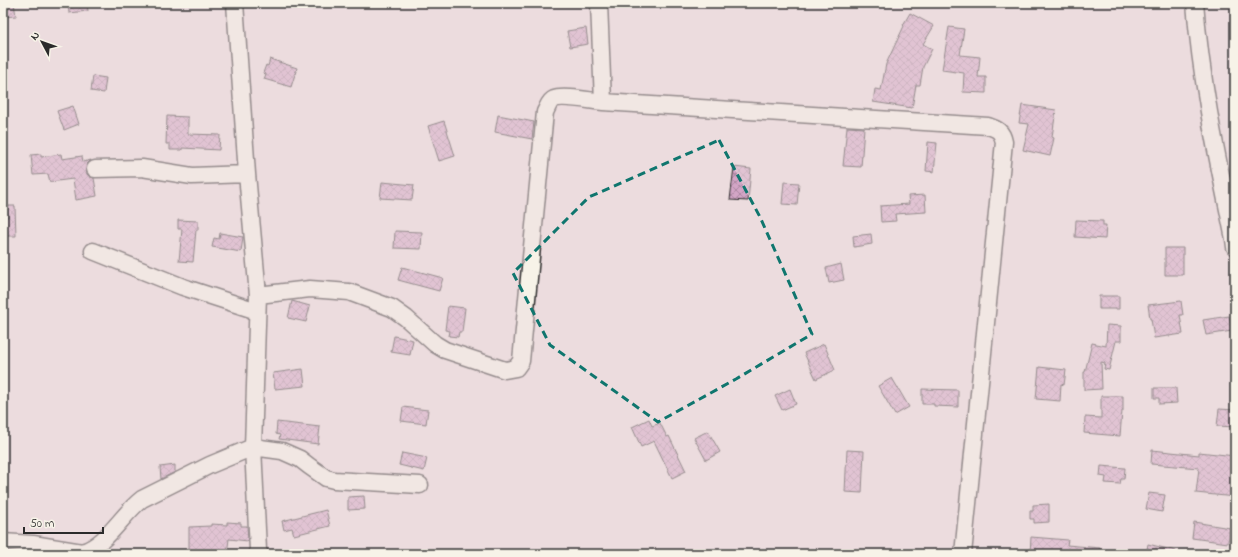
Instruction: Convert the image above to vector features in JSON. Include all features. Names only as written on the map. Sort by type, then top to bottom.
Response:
[{"type":"street","points":[[236,3],[247,174],[258,295],[253,447],[258,550],[260,554]]},
{"type":"street","points":[[599,3],[603,102]]},
{"type":"street","points":[[1196,3],[1198,42],[1235,247]]},
{"type":"street","points":[[258,295],[310,289],[349,292],[392,308],[406,318],[435,344],[445,350],[505,370],[516,368],[521,361],[545,112],[549,103],[554,99],[561,97],[603,102],[988,126],[996,129],[1003,135],[1004,142],[963,554]]},
{"type":"street","points":[[95,169],[142,168],[192,176],[247,174]]},
{"type":"street","points":[[93,251],[183,287],[257,311]]},
{"type":"street","points":[[3,542],[33,544],[82,552],[90,550],[102,542],[135,504],[142,499],[210,465],[253,447],[282,451],[300,459],[326,478],[334,480],[420,485]]},
{"type":"highlighted area","points":[[719,140],[760,217],[812,334],[736,379],[658,422],[550,345],[513,273],[589,197]]},
{"type":"building","points":[[3,3],[14,3],[16,16],[3,17]]},
{"type":"building","points":[[87,3],[88,11],[69,13],[68,4]]},
{"type":"building","points":[[910,13],[934,26],[923,44],[932,49],[923,67],[920,85],[916,85],[912,108],[873,102],[875,89],[881,90],[886,64],[904,26],[903,25]]},
{"type":"building","points":[[949,27],[964,29],[960,55],[980,57],[978,77],[986,77],[986,93],[963,92],[964,73],[942,70]]},
{"type":"building","points":[[586,28],[588,44],[570,47],[567,31]]},
{"type":"building","points":[[270,59],[297,68],[291,87],[264,79],[266,74],[263,73],[266,65],[268,66]]},
{"type":"building","points":[[93,76],[106,78],[104,93],[91,91]]},
{"type":"building","points":[[1022,105],[1056,110],[1052,137],[1054,138],[1050,156],[1023,150],[1029,124],[1019,123]]},
{"type":"building","points":[[73,106],[79,124],[64,130],[57,111]]},
{"type":"building","points":[[498,115],[534,122],[532,139],[495,132]]},
{"type":"building","points":[[167,116],[188,117],[188,134],[220,135],[219,150],[182,148],[182,150],[170,150],[170,144],[166,144]]},
{"type":"building","points":[[444,121],[455,156],[439,161],[428,126]]},
{"type":"building","points":[[847,127],[864,128],[861,167],[843,166]]},
{"type":"building","points":[[928,142],[937,143],[934,172],[926,171]]},
{"type":"building","points":[[41,154],[41,157],[61,154],[62,159],[82,156],[83,162],[91,160],[87,164],[86,170],[90,177],[94,178],[97,196],[76,200],[73,179],[50,182],[48,174],[33,175],[31,155]]},
{"type":"building","points":[[734,167],[751,169],[748,201],[730,200]]},
{"type":"building","points":[[382,182],[414,185],[412,200],[380,198]]},
{"type":"building","points":[[784,182],[799,183],[797,205],[782,204]]},
{"type":"building","points":[[925,195],[926,212],[895,214],[896,221],[881,222],[880,206],[909,204],[908,196]]},
{"type":"building","points":[[7,206],[15,206],[16,236],[3,236],[3,217],[8,217]]},
{"type":"building","points":[[178,220],[198,221],[193,262],[179,261],[182,229],[178,229]]},
{"type":"building","points":[[1076,220],[1103,221],[1103,225],[1106,225],[1105,239],[1075,237]]},
{"type":"building","points":[[395,231],[422,232],[421,249],[394,248]]},
{"type":"building","points":[[220,233],[243,237],[241,252],[212,247],[214,238],[219,239]]},
{"type":"building","points":[[871,234],[872,244],[854,247],[853,236]]},
{"type":"building","points":[[1165,248],[1183,248],[1183,275],[1165,275]]},
{"type":"building","points":[[841,264],[844,280],[829,283],[826,268]]},
{"type":"building","points":[[402,267],[443,278],[439,291],[398,280]]},
{"type":"building","points":[[1099,296],[1119,296],[1119,309],[1099,309]]},
{"type":"building","points":[[292,301],[310,306],[306,322],[288,318]]},
{"type":"building","points":[[1181,301],[1183,315],[1180,315],[1183,334],[1154,338],[1148,305]]},
{"type":"building","points":[[448,306],[465,308],[462,332],[459,332],[458,337],[449,336],[450,331],[445,330]]},
{"type":"building","points":[[1229,316],[1232,331],[1206,335],[1203,320]]},
{"type":"building","points":[[1107,325],[1121,326],[1121,341],[1116,341],[1109,370],[1104,369],[1105,363],[1101,362],[1102,389],[1084,390],[1084,372],[1092,343],[1106,346]]},
{"type":"building","points":[[394,336],[413,340],[410,355],[391,352]]},
{"type":"building","points":[[824,344],[835,370],[816,379],[804,353]]},
{"type":"building","points":[[1039,367],[1066,370],[1064,385],[1061,384],[1060,401],[1036,399]]},
{"type":"building","points":[[303,369],[305,386],[275,389],[273,373]]},
{"type":"building","points":[[892,378],[909,407],[895,415],[878,386]]},
{"type":"building","points":[[1154,388],[1176,388],[1177,403],[1159,404],[1159,398],[1154,398]]},
{"type":"building","points":[[790,389],[796,404],[782,410],[775,396]]},
{"type":"building","points":[[922,389],[958,390],[958,407],[922,404]]},
{"type":"building","points":[[1101,396],[1123,396],[1120,436],[1084,433],[1085,417],[1101,418]]},
{"type":"building","points":[[403,407],[428,410],[426,424],[401,421]]},
{"type":"building","points":[[1219,409],[1235,410],[1235,427],[1217,426]]},
{"type":"building","points":[[649,419],[652,426],[660,423],[667,437],[669,436],[686,471],[672,478],[654,441],[641,447],[632,427]]},
{"type":"building","points":[[277,422],[320,427],[318,444],[279,439],[280,435],[276,434]]},
{"type":"building","points":[[708,431],[720,452],[706,460],[694,438]]},
{"type":"building","points":[[847,450],[864,451],[862,493],[845,492]]},
{"type":"building","points":[[1152,450],[1199,455],[1199,452],[1235,456],[1235,497],[1196,493],[1199,468],[1151,464]]},
{"type":"building","points":[[402,453],[427,458],[424,471],[399,465]]},
{"type":"building","points":[[175,465],[175,472],[161,479],[160,467]]},
{"type":"building","points":[[1101,466],[1125,468],[1124,479],[1121,479],[1120,484],[1105,483],[1106,477],[1100,476]]},
{"type":"building","points":[[1149,493],[1165,495],[1162,512],[1146,509]]},
{"type":"building","points":[[364,496],[365,509],[348,510],[348,497]]},
{"type":"building","points":[[1049,504],[1049,522],[1034,523],[1034,519],[1030,519],[1030,511],[1033,511],[1033,505]]},
{"type":"building","points":[[326,510],[330,526],[294,535],[292,528],[284,530],[282,521]]},
{"type":"building","points":[[227,522],[241,523],[241,526],[247,526],[248,541],[229,539],[227,554],[189,554],[189,527],[211,526],[211,524],[227,525]]},
{"type":"building","points":[[1194,522],[1230,528],[1228,543],[1192,538]]},
{"type":"building","points":[[1031,537],[1068,540],[1067,545],[1100,548],[1099,554],[1030,554]]},
{"type":"building","points":[[1148,544],[1176,551],[1175,554],[1146,554]]}]
